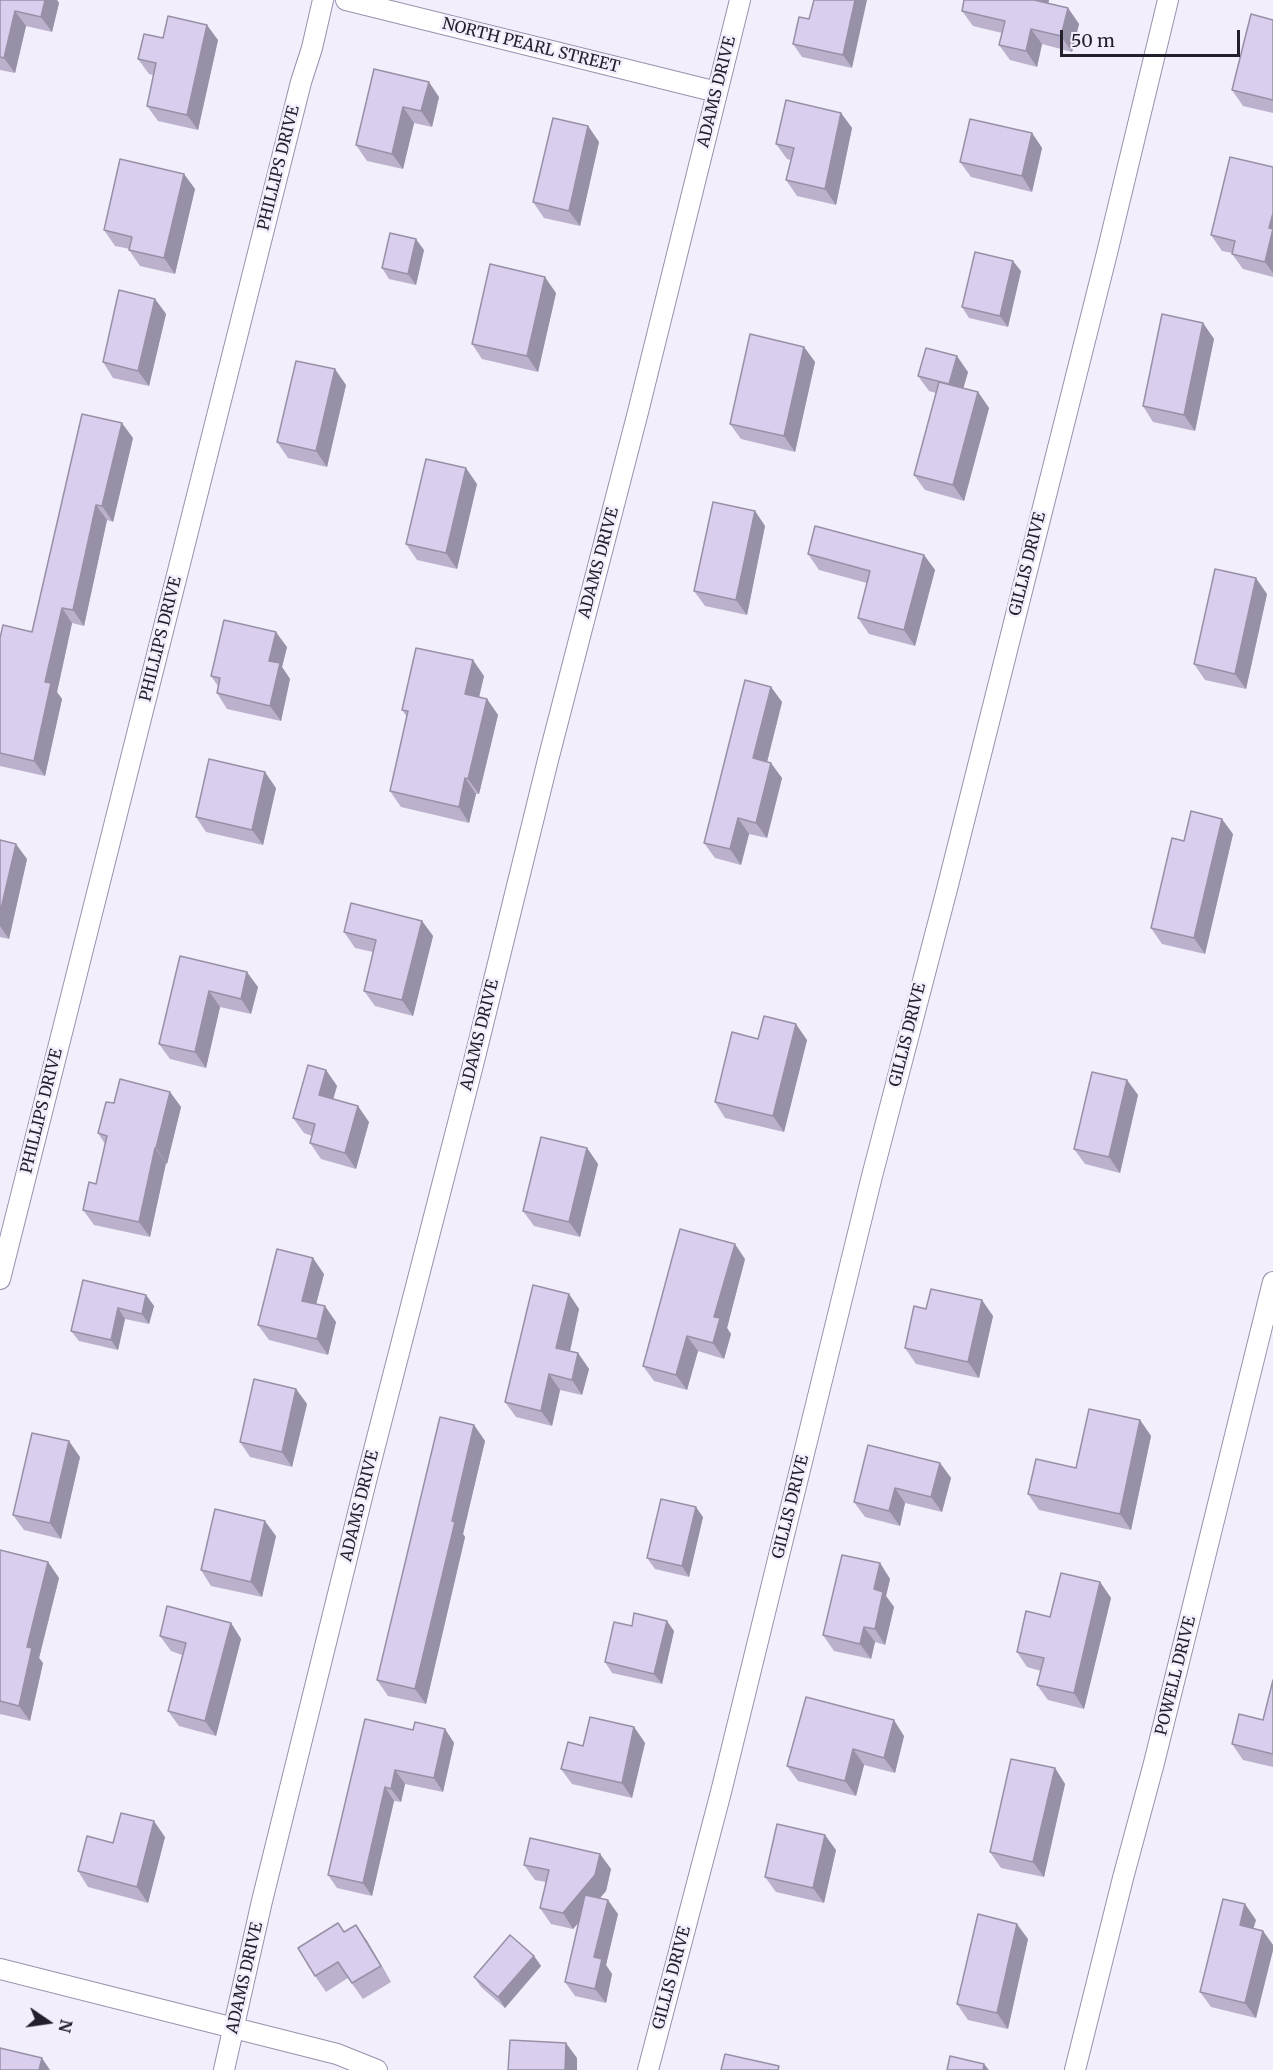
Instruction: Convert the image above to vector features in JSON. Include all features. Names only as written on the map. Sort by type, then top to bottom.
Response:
[{"type":"street","name":"PHILLIPS DRIVE","points":[[0,1279],[301,82],[312,48],[322,0]]},
{"type":"street","name":"NORTH PEARL STREET","points":[[346,0],[717,92]]},
{"type":"street","name":"ADAMS DRIVE","points":[[224,2070],[262,1901],[364,1488],[638,412],[740,0]]},
{"type":"street","name":"GILLIS DRIVE","points":[[648,2070],[721,1792],[872,1176],[950,878],[1168,0]]},
{"type":"street","name":"POWELL DRIVE","points":[[1075,2070],[1160,1740],[1273,1282]]},
{"type":"street","points":[[0,1969],[337,2054],[377,2070]]},
{"type":"building","points":[[0,0],[45,0],[41,17],[15,11],[4,58],[0,57]]},
{"type":"building","points":[[814,0],[855,0],[843,55],[793,44],[799,17],[809,19]]},
{"type":"building","points":[[964,0],[1034,0],[1068,8],[1061,36],[1031,29],[1026,51],[999,45],[1005,21],[962,11]]},
{"type":"building","points":[[1251,14],[1273,20],[1273,100],[1232,90]]},
{"type":"building","points":[[168,16],[207,25],[187,115],[147,106],[156,63],[138,59],[144,34],[163,38]]},
{"type":"building","points":[[374,69],[429,82],[421,111],[403,107],[392,154],[356,145]]},
{"type":"building","points":[[786,100],[841,113],[825,189],[786,180],[794,148],[776,144]]},
{"type":"building","points":[[553,118],[588,126],[569,211],[533,202]]},
{"type":"building","points":[[970,119],[1032,133],[1022,176],[960,162]]},
{"type":"building","points":[[1230,157],[1273,167],[1273,213],[1269,228],[1273,229],[1265,262],[1232,254],[1235,241],[1211,235]]},
{"type":"building","points":[[120,159],[184,174],[164,258],[129,250],[132,237],[104,230]]},
{"type":"building","points":[[390,233],[416,239],[408,274],[382,268]]},
{"type":"building","points":[[975,252],[1013,261],[1000,316],[962,307]]},
{"type":"building","points":[[490,264],[545,277],[527,356],[472,344]]},
{"type":"building","points":[[119,290],[155,299],[138,371],[103,362]]},
{"type":"building","points":[[1162,314],[1203,323],[1184,415],[1143,406]]},
{"type":"building","points":[[750,334],[804,347],[784,436],[730,424]]},
{"type":"building","points":[[926,348],[957,356],[949,384],[918,376]]},
{"type":"building","points":[[296,361],[335,369],[316,451],[277,442]]},
{"type":"building","points":[[939,382],[978,392],[953,485],[914,475]]},
{"type":"building","points":[[82,414],[122,423],[102,506],[96,505],[73,610],[62,608],[45,682],[51,683],[34,761],[0,753],[0,638],[3,625],[32,632]]},
{"type":"building","points":[[426,459],[466,468],[446,553],[406,544]]},
{"type":"building","points":[[713,502],[755,511],[736,600],[694,591]]},
{"type":"building","points":[[815,526],[924,555],[904,630],[858,618],[870,571],[808,554]]},
{"type":"building","points":[[1215,569],[1256,578],[1235,674],[1194,664]]},
{"type":"building","points":[[224,620],[276,632],[269,661],[280,663],[270,706],[217,693],[220,678],[211,676]]},
{"type":"building","points":[[416,648],[473,660],[465,694],[487,699],[459,807],[390,791],[408,711],[402,710]]},
{"type":"building","points":[[745,680],[771,687],[753,758],[771,763],[756,823],[738,818],[730,849],[704,843]]},
{"type":"building","points":[[209,759],[265,772],[252,830],[196,817]]},
{"type":"building","points":[[1191,811],[1222,819],[1194,938],[1151,928],[1172,838],[1184,841]]},
{"type":"building","points":[[0,840],[16,844],[0,913]]},
{"type":"building","points":[[351,903],[422,921],[402,1000],[364,991],[376,940],[344,932]]},
{"type":"building","points":[[180,956],[247,972],[241,999],[209,991],[195,1052],[159,1044]]},
{"type":"building","points":[[764,1016],[796,1024],[773,1116],[715,1102],[732,1032],[758,1039]]},
{"type":"building","points":[[308,1065],[326,1070],[319,1095],[358,1106],[345,1153],[310,1143],[315,1124],[293,1118]]},
{"type":"building","points":[[1092,1072],[1127,1080],[1109,1157],[1074,1149]]},
{"type":"building","points":[[120,1079],[170,1092],[139,1222],[83,1210],[89,1182],[96,1184],[107,1136],[98,1133],[106,1102],[114,1103]]},
{"type":"building","points":[[541,1137],[587,1148],[569,1222],[523,1211]]},
{"type":"building","points":[[680,1229],[735,1244],[714,1317],[720,1318],[713,1343],[687,1336],[676,1375],[643,1366]]},
{"type":"building","points":[[277,1249],[313,1258],[302,1301],[325,1306],[317,1339],[258,1325]]},
{"type":"building","points":[[83,1280],[146,1295],[142,1314],[118,1308],[111,1340],[71,1331]]},
{"type":"building","points":[[533,1285],[569,1294],[556,1348],[578,1353],[572,1380],[549,1374],[541,1411],[505,1402]]},
{"type":"building","points":[[931,1289],[982,1300],[968,1362],[905,1348],[914,1306],[926,1309]]},
{"type":"building","points":[[254,1379],[296,1389],[282,1452],[240,1442]]},
{"type":"building","points":[[1089,1409],[1140,1420],[1120,1514],[1028,1494],[1036,1459],[1076,1468]]},
{"type":"building","points":[[440,1417],[474,1425],[452,1521],[455,1522],[415,1689],[377,1680]]},
{"type":"building","points":[[32,1433],[69,1441],[50,1523],[13,1515]]},
{"type":"building","points":[[868,1445],[940,1463],[931,1497],[895,1488],[889,1511],[854,1502]]},
{"type":"building","points":[[661,1499],[696,1507],[682,1566],[647,1558]]},
{"type":"building","points":[[215,1509],[265,1521],[251,1582],[201,1570]]},
{"type":"building","points":[[0,1550],[48,1562],[27,1647],[32,1648],[19,1706],[0,1701]]},
{"type":"building","points":[[842,1555],[880,1563],[874,1589],[883,1592],[875,1629],[864,1627],[860,1644],[823,1635]]},
{"type":"building","points":[[1061,1573],[1100,1582],[1074,1693],[1037,1685],[1044,1658],[1017,1652],[1026,1611],[1050,1617]]},
{"type":"building","points":[[167,1606],[231,1623],[205,1721],[168,1711],[186,1643],[160,1636]]},
{"type":"building","points":[[634,1613],[667,1621],[654,1674],[605,1662],[614,1622],[632,1626]]},
{"type":"building","points":[[1273,1680],[1273,1754],[1232,1744],[1239,1714],[1263,1720]]},
{"type":"building","points":[[806,1697],[894,1720],[884,1758],[853,1749],[845,1781],[787,1766]]},
{"type":"building","points":[[590,1717],[634,1727],[622,1783],[561,1769],[568,1742],[583,1746]]},
{"type":"building","points":[[365,1719],[413,1730],[415,1722],[445,1729],[434,1778],[395,1770],[391,1789],[385,1787],[363,1883],[328,1875]]},
{"type":"building","points":[[1011,1759],[1055,1768],[1033,1862],[990,1852]]},
{"type":"building","points":[[121,1813],[154,1821],[137,1887],[78,1871],[87,1836],[113,1843]]},
{"type":"building","points":[[777,1824],[825,1835],[813,1888],[765,1877]]},
{"type":"building","points":[[530,1838],[600,1854],[595,1875],[563,1913],[540,1908],[549,1870],[524,1865]]},
{"type":"building","points":[[585,1895],[608,1900],[594,1957],[602,1959],[595,1989],[565,1982]]},
{"type":"building","points":[[1223,1899],[1245,1904],[1240,1925],[1263,1931],[1245,2003],[1200,1992]]},
{"type":"building","points":[[978,1914],[1017,1924],[997,2013],[957,2004]]},
{"type":"building","points":[[338,1923],[344,1932],[356,1925],[381,1966],[352,1983],[338,1962],[315,1976],[298,1948]]},
{"type":"building","points":[[510,1935],[534,1956],[498,1997],[474,1977]]},
{"type":"building","points":[[510,2040],[566,2043],[565,2070],[508,2070]]},
{"type":"building","points":[[0,2048],[42,2058],[39,2070],[0,2070]]},
{"type":"building","points":[[725,2054],[779,2066],[778,2070],[721,2070]]},
{"type":"building","points":[[950,2056],[984,2064],[983,2070],[947,2070]]}]
